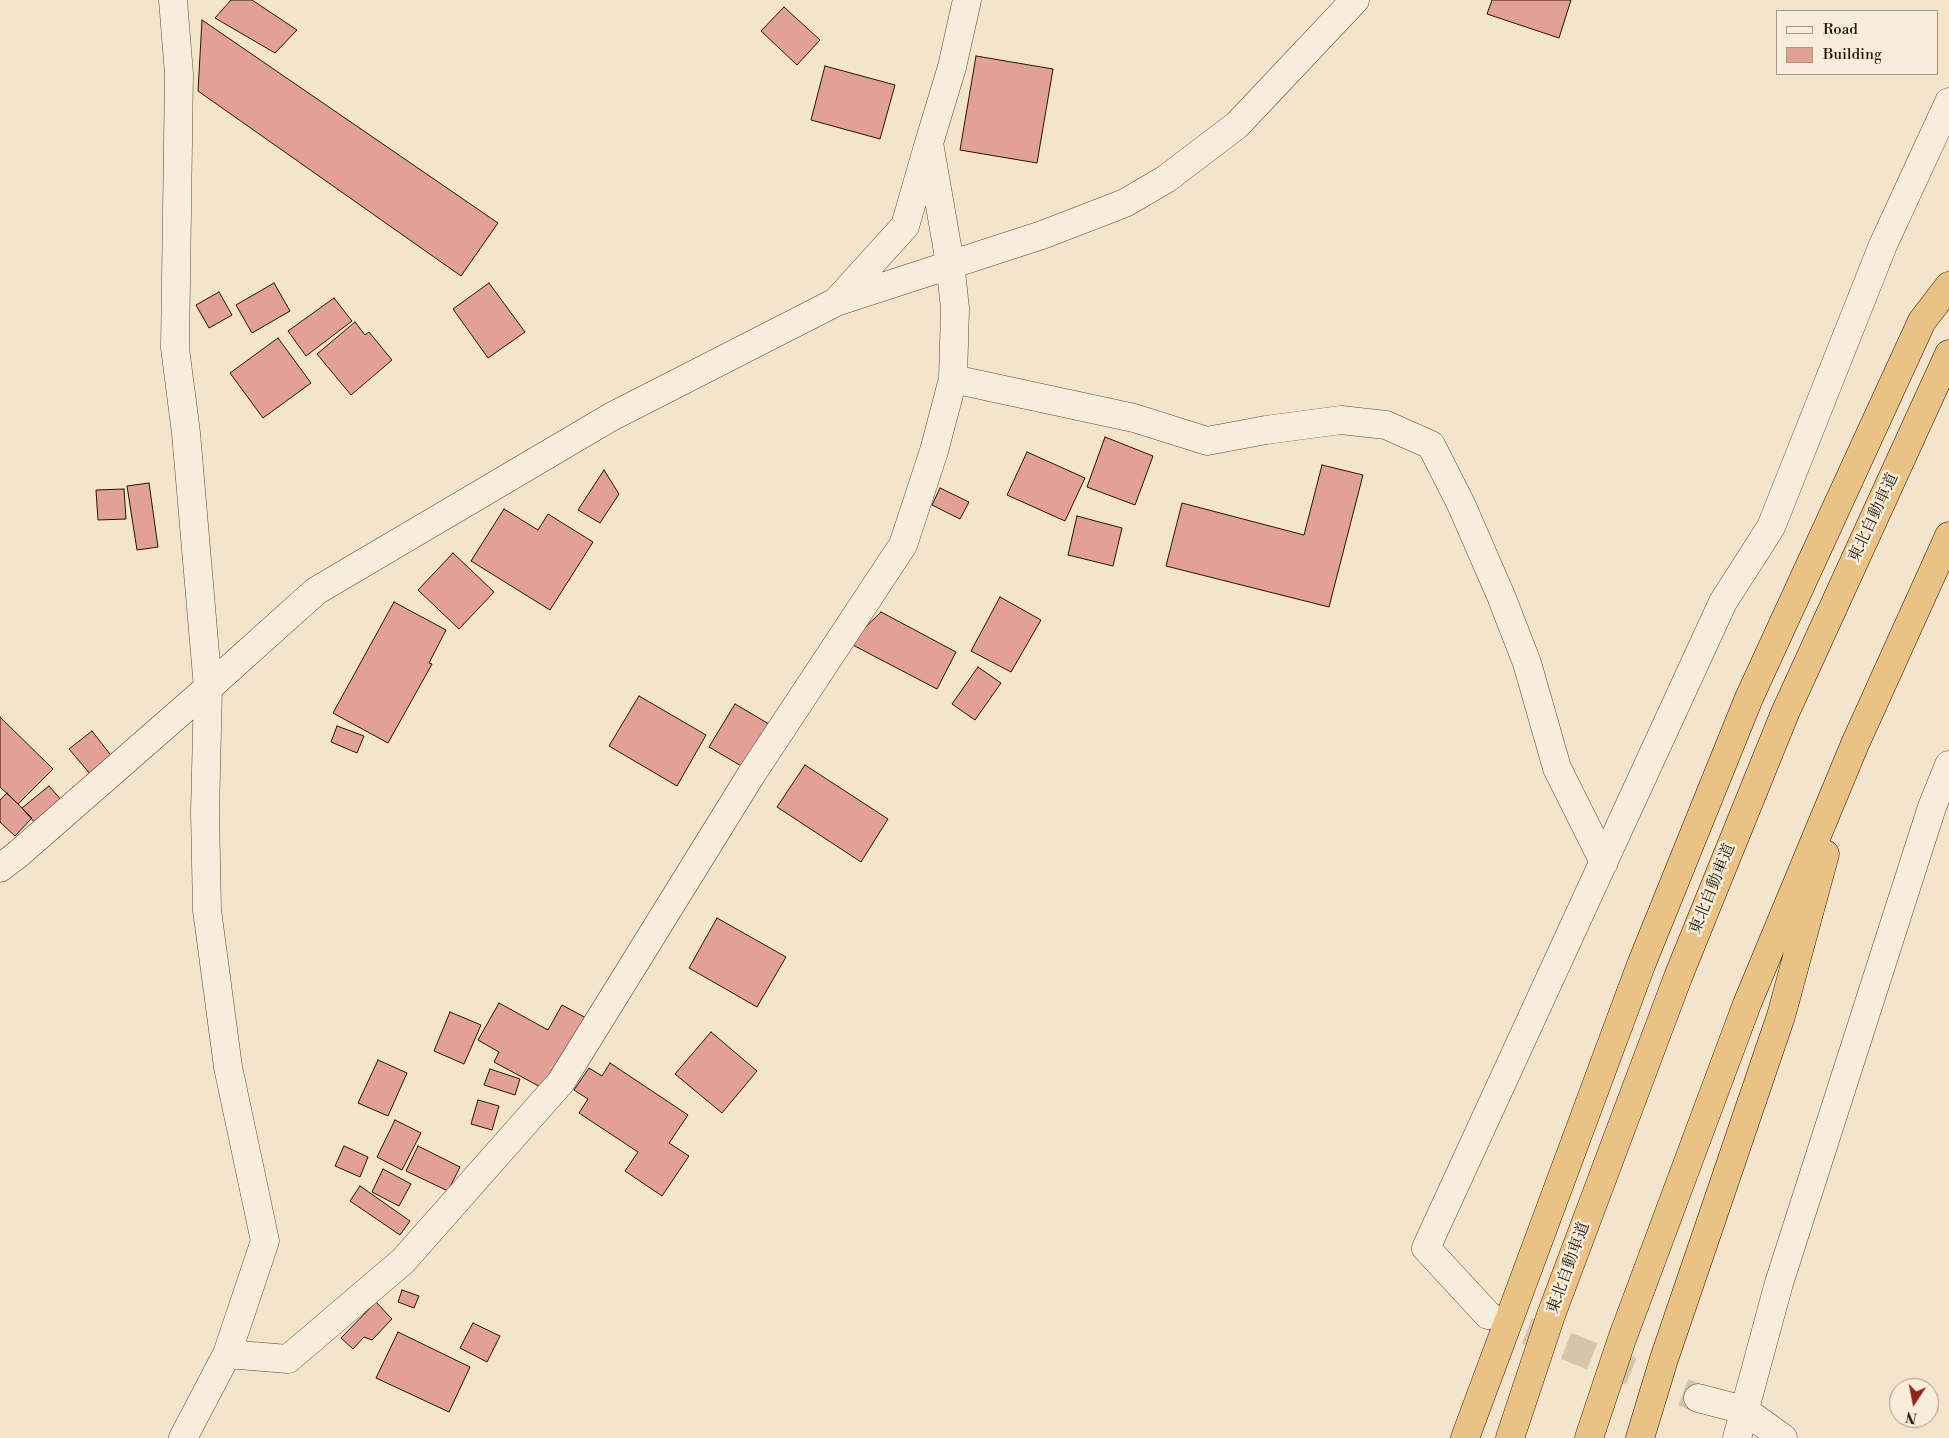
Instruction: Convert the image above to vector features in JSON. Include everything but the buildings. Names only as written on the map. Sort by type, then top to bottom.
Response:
[{"type":"highway","points":[[1465,1438],[1641,964],[1748,698],[1922,321],[1949,286]]},
{"type":"highway","name":"東北自動車道","points":[[1510,1438],[1551,1315],[1678,977],[1785,713],[1949,354]]},
{"type":"highway","points":[[1589,1438],[1622,1339],[1747,1004],[1855,744],[1949,536]]},
{"type":"highway","points":[[1640,1438],[1664,1359],[1780,1016],[1855,744]]},
{"type":"street","points":[[173,0],[179,74],[175,348],[186,433],[208,688],[205,813],[207,910],[228,1067],[265,1241],[227,1354],[183,1438]]},
{"type":"street","points":[[836,302],[904,226],[952,67],[967,0]]},
{"type":"street","points":[[0,868],[208,688],[316,591],[611,416],[836,302],[950,263],[1042,235],[1116,206],[1166,179],[1237,125],[1355,0]]},
{"type":"street","points":[[1488,1315],[1426,1248],[1723,602],[1771,528],[1883,246],[1949,102]]},
{"type":"street","points":[[227,1354],[288,1359],[403,1261],[561,1082],[751,775],[902,545],[934,451],[953,379],[955,308],[950,263],[929,143]]},
{"type":"street","points":[[953,379],[1134,418],[1207,441],[1266,430],[1342,420],[1386,425],[1431,445],[1461,504],[1501,596],[1527,663],[1557,768],[1604,862]]},
{"type":"street","points":[[1737,1438],[1785,1264],[1932,806],[1949,765]]},
{"type":"street","points":[[1698,1398],[1744,1410],[1783,1438]]},
{"type":"tunnel","points":[[1488,1315],[1698,1398]]}]
